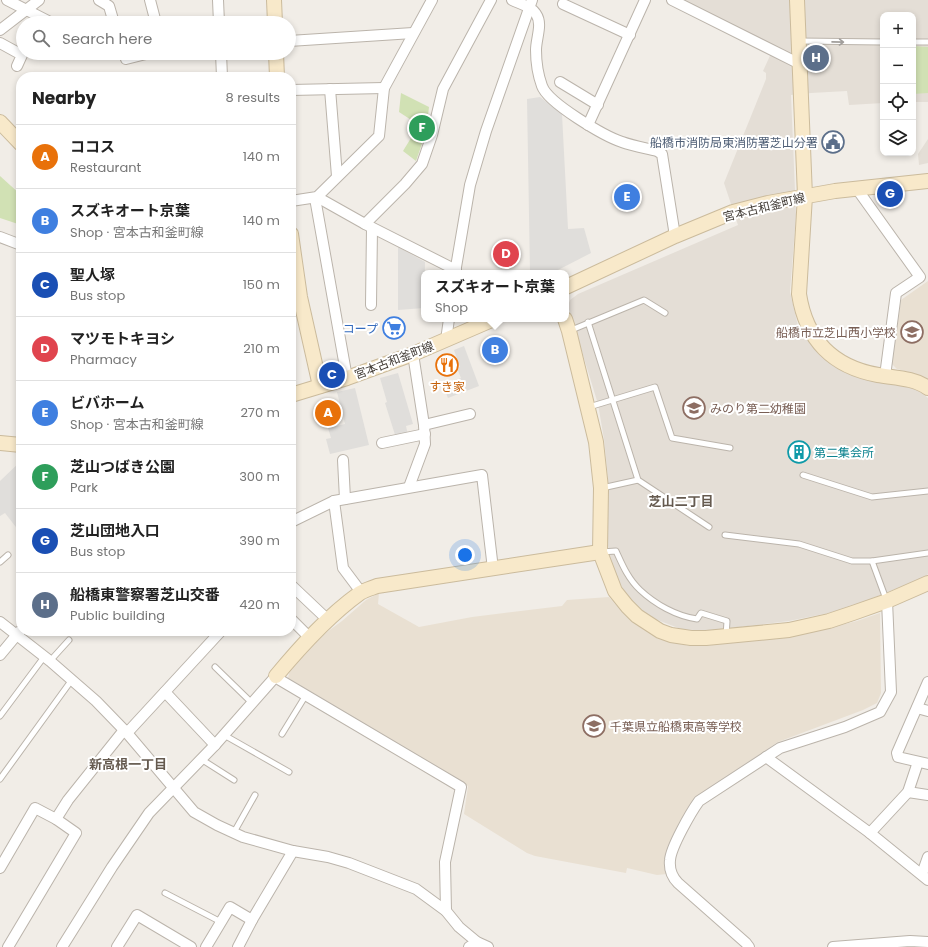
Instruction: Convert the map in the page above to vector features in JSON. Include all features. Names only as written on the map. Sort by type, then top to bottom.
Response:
[{"type":"street","points":[[7,0],[39,16]]},
{"type":"street","points":[[19,16],[39,0]]},
{"type":"street","points":[[99,0],[109,6],[112,16]]},
{"type":"street","points":[[150,0],[154,16]]},
{"type":"street","points":[[218,0],[219,16]]},
{"type":"street","points":[[274,0],[275,16]]},
{"type":"street","points":[[296,200],[316,197],[379,136],[384,88],[432,0]]},
{"type":"street","points":[[371,305],[369,226],[422,164],[432,135],[443,89],[491,0]]},
{"type":"street","points":[[512,0],[531,4]]},
{"type":"street","points":[[588,125],[646,0]]},
{"type":"street","points":[[672,0],[800,64]]},
{"type":"street","points":[[797,0],[805,196],[799,294],[807,323],[817,340],[837,359],[860,371],[914,380],[928,388]]},
{"type":"street","points":[[531,4],[539,23],[536,60],[542,86],[553,100],[588,125],[620,142],[657,151],[662,154],[675,236]]},
{"type":"street","points":[[456,270],[470,185],[486,131],[531,4]]},
{"type":"street","points":[[563,4],[630,34]]},
{"type":"street","points":[[0,30],[16,18]]},
{"type":"street","points":[[296,41],[413,33]]},
{"type":"street","points":[[0,43],[16,52]]},
{"type":"street","points":[[17,66],[20,60]]},
{"type":"street","points":[[221,60],[222,72]]},
{"type":"street","points":[[276,60],[276,72]]},
{"type":"street","points":[[560,82],[598,105]]},
{"type":"street","points":[[296,90],[384,88]]},
{"type":"street","points":[[330,89],[337,176]]},
{"type":"street","points":[[0,122],[16,139]]},
{"type":"street","name":"宮本古和釜町線","points":[[569,286],[675,236],[733,212],[805,196],[928,181]]},
{"type":"street","points":[[857,189],[920,277],[896,293],[885,376]]},
{"type":"street","points":[[316,197],[454,270]]},
{"type":"street","points":[[316,197],[347,378]]},
{"type":"street","points":[[0,237],[16,243]]},
{"type":"street","points":[[296,298],[320,386]]},
{"type":"street","points":[[446,340],[449,322]]},
{"type":"street","name":"宮本古和釜町線","points":[[296,393],[347,378],[413,354],[487,322]]},
{"type":"street","points":[[567,325],[596,442],[601,488],[600,552],[615,591],[637,616],[660,631],[671,635],[691,638],[706,638],[788,630],[847,615],[887,601],[928,583]]},
{"type":"street","points":[[409,487],[425,444],[413,354]]},
{"type":"street","points":[[382,443],[470,414]]},
{"type":"street","points":[[0,443],[16,445]]},
{"type":"street","points":[[343,460],[345,499]]},
{"type":"street","points":[[296,520],[334,501],[482,475],[493,568]]},
{"type":"street","points":[[334,501],[343,568],[361,592]]},
{"type":"street","points":[[62,947],[112,867],[149,813],[174,789],[215,745],[309,637],[361,592],[391,583],[600,552]]},
{"type":"street","points":[[296,590],[328,620]]},
{"type":"street","points":[[748,947],[746,943],[672,876],[670,861],[671,853],[699,801],[780,748],[845,727],[880,712],[891,692],[887,601]]},
{"type":"street","points":[[0,622],[16,630]]},
{"type":"street","points":[[296,625],[309,637]]},
{"type":"street","points":[[0,655],[16,636]]},
{"type":"street","points":[[23,636],[71,681],[96,702],[125,732],[194,812],[233,834],[293,851],[335,859],[386,876],[416,889],[446,911],[473,945],[488,947]]},
{"type":"street","points":[[56,819],[68,800],[125,732],[165,692],[216,636]]},
{"type":"street","points":[[276,676],[306,696],[461,788],[445,862],[446,911]]},
{"type":"street","points":[[870,833],[908,792],[923,763],[898,757],[897,753],[928,682]]},
{"type":"street","points":[[165,692],[215,745]]},
{"type":"street","points":[[917,708],[928,711]]},
{"type":"street","points":[[766,757],[870,833],[925,877]]},
{"type":"street","points":[[908,792],[928,795]]},
{"type":"street","points":[[0,868],[35,808],[56,819],[76,833],[8,947]]},
{"type":"street","points":[[238,947],[252,920],[293,851]]},
{"type":"street","points":[[925,877],[928,857]]},
{"type":"street","points":[[206,947],[230,907],[252,920]]},
{"type":"street","points":[[117,947],[137,915],[191,947]]},
{"type":"street","points":[[833,947],[910,941],[928,942]]},
{"type":"lane","points":[[799,41],[880,42]]},
{"type":"lane","points":[[916,42],[928,42]]},
{"type":"lane","points":[[567,325],[588,322],[644,300],[665,313]]},
{"type":"lane","points":[[588,322],[638,480],[709,527]]},
{"type":"lane","points":[[588,407],[655,387],[672,438],[730,448]]},
{"type":"lane","points":[[803,475],[872,497],[928,490]]},
{"type":"lane","points":[[601,488],[638,480]]},
{"type":"lane","points":[[726,536],[799,544],[852,560],[872,561],[928,553]]},
{"type":"lane","points":[[600,552],[616,550],[623,568],[639,590],[663,607],[686,617],[697,619],[701,613],[727,620],[726,636]]},
{"type":"lane","points":[[0,562],[8,555]]},
{"type":"lane","points":[[872,561],[887,601]]},
{"type":"lane","points":[[0,716],[47,659],[69,640]]},
{"type":"lane","points":[[215,668],[252,703]]},
{"type":"lane","points":[[0,779],[71,681]]},
{"type":"lane","points":[[282,734],[306,696]]},
{"type":"lane","points":[[223,735],[289,772]]},
{"type":"lane","points":[[201,759],[234,780]]},
{"type":"lane","points":[[233,834],[255,795]]},
{"type":"lane","points":[[165,893],[221,922]]},
{"type":"shaded area","points":[[680,0],[928,0],[928,102],[916,102],[916,12],[880,12],[880,103],[849,105],[847,91],[791,95],[796,215],[790,292],[798,326],[804,337],[832,365],[858,378],[910,387],[918,390],[928,398],[928,574],[925,577],[853,606],[828,613],[789,621],[707,631],[681,629],[655,619],[641,610],[632,601],[622,587],[613,570],[608,545],[608,479],[604,439],[598,404],[569,309],[569,303],[570,300],[578,294],[738,225],[724,183],[766,79],[766,73],[763,71],[774,47]]},
{"type":"shaded area","points":[[540,97],[562,114],[568,229],[584,228],[591,253],[558,270],[530,270],[527,99]]},
{"type":"shaded area","points":[[928,139],[928,163],[919,165],[918,154]]},
{"type":"shaded area","points":[[398,247],[425,262],[425,270],[421,270],[421,308],[398,310]]},
{"type":"shaded area","name":"船橋市立芝山西小学校","points":[[928,281],[928,380],[916,374],[897,369],[892,364],[901,300]]},
{"type":"shaded area","points":[[464,346],[479,386],[448,398],[443,385],[461,378],[457,368],[460,367],[454,350]]},
{"type":"shaded area","points":[[398,373],[413,424],[406,426],[408,435],[396,438],[385,403],[387,402],[380,378]]},
{"type":"shaded area","points":[[355,388],[369,445],[330,454],[326,439],[331,438],[328,428],[345,424],[337,392]]},
{"type":"shaded area","points":[[16,466],[16,527],[5,513],[0,516],[0,481]]},
{"type":"shaded area","name":"千葉県立船橋東高等学校","points":[[379,593],[378,604],[419,627],[472,617],[562,606],[567,600],[609,597],[633,622],[648,632],[669,641],[689,646],[705,646],[804,634],[857,621],[880,613],[881,693],[877,703],[863,710],[778,742],[695,798],[667,853],[667,874],[657,875],[627,868],[626,873],[535,856],[527,853],[464,814],[468,786],[288,678],[290,670],[308,646],[342,621],[366,600]]},
{"type":"green space","points":[[916,46],[928,47],[928,93],[916,94]]},
{"type":"green space","points":[[401,93],[429,107],[426,132],[416,161],[403,151],[419,125],[399,112]]},
{"type":"green space","points":[[0,176],[16,190],[16,223],[0,218]]},
{"type":"place","name":"船橋東警察署芝山交番","points":[[816,58]]},
{"type":"place","name":"芝山つばき公園","points":[[422,128]]},
{"type":"place","name":"船橋市消防局東消防署芝山分署","points":[[833,142]]},
{"type":"place","name":"芝山団地入口","points":[[890,194]]},
{"type":"place","name":"ビバホーム","points":[[627,197]]},
{"type":"place","name":"マツモトキヨシ","points":[[506,254]]},
{"type":"place","name":"コープ","points":[[394,328]]},
{"type":"place","name":"船橋市立芝山西小学校","points":[[912,332]]},
{"type":"place","name":"スズキオート京葉","points":[[495,350]]},
{"type":"place","name":"すき家","points":[[447,365]]},
{"type":"place","name":"聖人塚","points":[[332,375]]},
{"type":"place","name":"みのり第二幼稚園","points":[[694,408]]},
{"type":"place","name":"ココス","points":[[328,413]]},
{"type":"place","name":"第二集会所","points":[[799,452]]},
{"type":"place","name":"千葉県立船橋東高等学校","points":[[594,726]]},
{"type":"district","name":"芝山二丁目","points":[[681,501]]},
{"type":"district","name":"新高根一丁目","points":[[128,764]]}]
